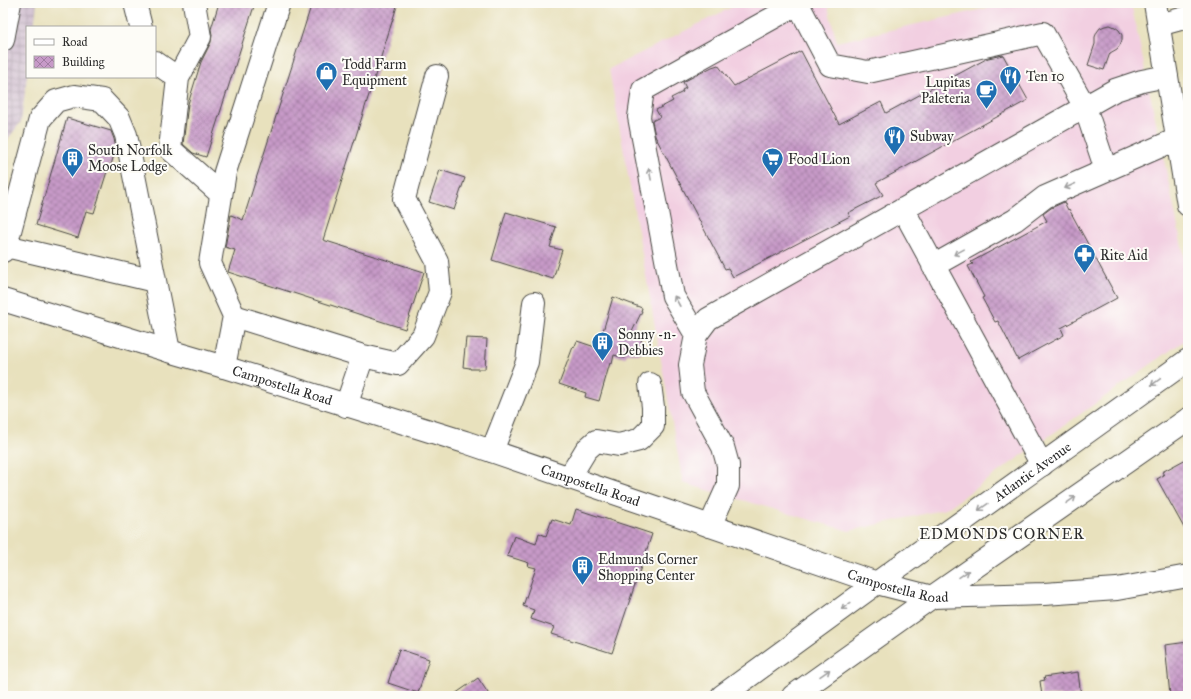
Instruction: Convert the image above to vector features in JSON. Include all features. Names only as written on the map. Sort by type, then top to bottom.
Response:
[{"type":"main road","points":[[3,40],[10,3]]},
{"type":"main road","points":[[135,3],[141,26]]},
{"type":"main road","points":[[194,3],[200,37],[178,78],[170,149],[221,194]]},
{"type":"main road","points":[[224,367],[234,316],[210,263],[225,172],[279,3]]},
{"type":"main road","points":[[1155,3],[1188,205]]},
{"type":"main road","points":[[696,335],[673,296],[640,117],[643,90],[798,4],[830,65],[868,72],[1043,32],[1085,107],[1106,170]]},
{"type":"main road","points":[[1159,25],[1188,17]]},
{"type":"main road","points":[[156,63],[178,78]]},
{"type":"main road","points":[[234,316],[364,356],[398,364],[423,336],[440,292],[437,261],[404,199],[437,76]]},
{"type":"main road","points":[[710,526],[728,486],[728,465],[723,447],[693,392],[690,365],[696,335],[708,319],[1115,90],[1142,81],[1167,76]]},
{"type":"main road","points":[[155,281],[5,248],[40,119],[56,101],[74,96],[102,100],[119,118],[126,135],[169,351]]},
{"type":"main road","points":[[933,266],[1016,220],[1045,197],[1177,139]]},
{"type":"main road","points":[[903,209],[1042,465]]},
{"type":"main road","name":"Campostella Road","points":[[3,300],[492,451],[877,583],[932,597],[1044,594],[1117,589],[1188,576]]},
{"type":"main road","points":[[492,451],[527,362],[534,303]]},
{"type":"main road","points":[[346,406],[364,356]]},
{"type":"main road","name":"Atlantic Avenue","points":[[722,696],[1188,360]]},
{"type":"main road","points":[[569,478],[586,450],[596,441],[619,445],[639,440],[653,426],[653,407],[650,384]]},
{"type":"main road","points":[[793,696],[932,597],[1188,419]]},
{"type":"shaded area","points":[[3,3],[37,3],[34,26],[26,26],[27,78],[21,122],[3,145]]},
{"type":"shaded area","points":[[740,3],[827,3],[837,42],[1010,3],[1131,3],[1188,275],[1188,338],[946,509],[849,531],[683,483],[609,69]]},
{"type":"building","points":[[219,3],[255,3],[206,157],[193,153],[183,144],[188,104],[201,62],[211,42],[211,29]]},
{"type":"building","name":"Todd Farm Equipment","points":[[312,3],[398,3],[323,240],[424,272],[405,329],[228,272],[235,250],[225,247],[231,215],[243,220]]},
{"type":"building","points":[[1110,25],[1119,30],[1122,35],[1120,45],[1117,49],[1110,53],[1104,70],[1088,65],[1095,44],[1097,32],[1100,28]]},
{"type":"building","points":[[801,51],[839,124],[881,102],[886,113],[988,58],[1003,55],[1028,100],[876,183],[883,195],[848,213],[850,216],[733,277],[728,268],[725,269],[655,136],[652,121],[660,117],[656,110],[673,101],[671,98],[683,92],[682,90],[686,88],[683,82],[712,67],[718,65],[734,86]]},
{"type":"building","name":"South Norfolk Moose Lodge","points":[[67,118],[111,131],[116,148],[94,213],[86,211],[78,238],[36,225]]},
{"type":"building","points":[[440,170],[465,178],[454,210],[429,202]]},
{"type":"building","name":"Rite Aid","points":[[1064,202],[1117,298],[1061,328],[1064,335],[1018,360],[998,321],[995,322],[982,298],[984,297],[968,266],[973,264],[971,262],[1047,221],[1043,214],[1051,208]]},
{"type":"building","points":[[506,212],[556,227],[550,247],[562,250],[553,279],[492,260]]},
{"type":"building","points":[[613,297],[642,308],[630,336],[641,336],[642,354],[627,354],[625,358],[614,355],[612,364],[610,363],[599,401],[585,397],[586,393],[559,384],[573,347],[574,348],[577,341],[598,348]]},
{"type":"building","points":[[466,338],[487,339],[485,369],[470,369],[463,367]]},
{"type":"building","points":[[1188,458],[1188,535],[1157,479],[1164,475],[1162,472]]},
{"type":"building","name":"Edmunds Corner Shopping Center","points":[[576,509],[652,534],[612,653],[551,634],[554,627],[531,619],[534,610],[523,606],[536,568],[528,566],[529,563],[507,556],[514,536],[536,544],[539,533],[546,536],[552,519],[571,525]]},
{"type":"building","points":[[1188,642],[1188,696],[1170,696],[1165,645]]},
{"type":"building","points":[[399,649],[429,659],[418,693],[388,683]]},
{"type":"building","points":[[1078,672],[1081,696],[1042,696],[1040,681],[1045,680],[1044,677]]},
{"type":"building","points":[[478,678],[490,696],[452,696]]},
{"type":"place","name":"Todd Farm Equipment","points":[[327,92]]},
{"type":"place","name":"Ten 10","points":[[1011,96]]},
{"type":"place","name":"Lupitas Paleteria","points":[[986,110]]},
{"type":"place","name":"Subway","points":[[894,156]]},
{"type":"place","name":"South Norfolk Moose Lodge","points":[[73,178]]},
{"type":"place","name":"Food Lion","points":[[772,178]]},
{"type":"place","name":"Rite Aid","points":[[1084,274]]},
{"type":"place","name":"Sonny -n- Debbies","points":[[603,362]]},
{"type":"place","name":"Edmunds Corner Shopping Center","points":[[582,586]]},
{"type":"district","name":"EDMONDS CORNER","points":[[1002,534]]}]
